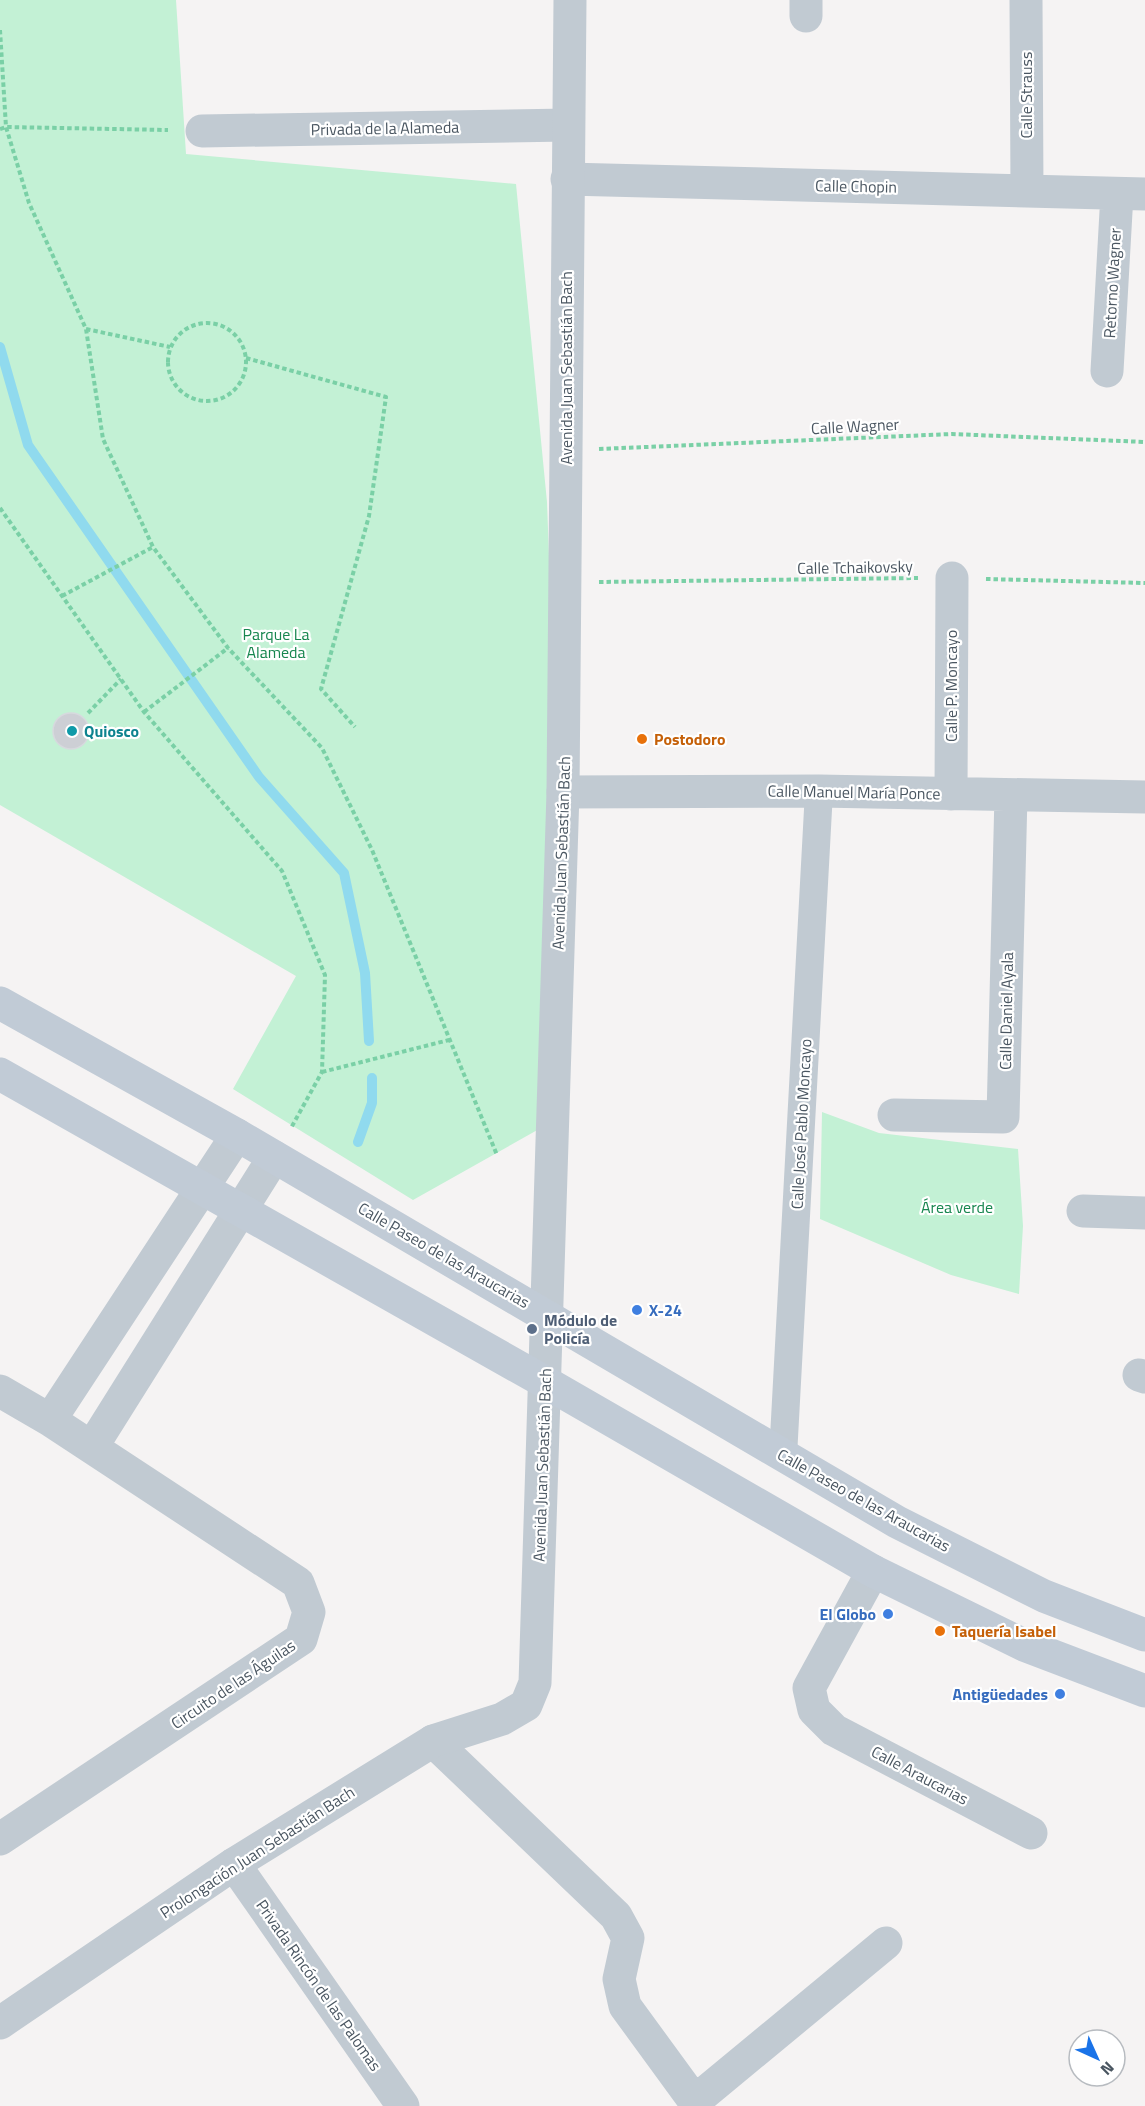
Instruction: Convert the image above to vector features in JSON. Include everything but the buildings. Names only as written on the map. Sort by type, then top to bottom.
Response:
[{"type":"main road","name":"Calle Paseo de las Araucarias","points":[[0,1003],[237,1135],[546,1314],[897,1522],[1044,1596],[1145,1635]]},
{"type":"main road","points":[[0,1074],[545,1382],[873,1572],[1024,1645],[1145,1691]]},
{"type":"street","name":"Avenida Juan Sebastián Bach","points":[[526,1705],[535,1683],[563,792],[570,0]]},
{"type":"street","name":"Calle Strauss","points":[[1026,0],[1027,189]]},
{"type":"street","name":"Privada de la Alameda","points":[[202,131],[568,125]]},
{"type":"street","name":"Calle Chopin","points":[[567,179],[1027,189],[1131,194]]},
{"type":"street","name":"Retorno Wagner","points":[[1107,371],[1131,194]]},
{"type":"street","name":"Calle P. Moncayo","points":[[951,794],[952,578]]},
{"type":"street","name":"Calle Manuel María Ponce","points":[[563,792],[819,791],[1145,797]]},
{"type":"street","name":"Calle José Pablo Moncayo","points":[[783,1456],[819,791]]},
{"type":"street","name":"Calle Daniel Ayala","points":[[894,1115],[1003,1117],[1011,795]]},
{"type":"street","points":[[50,1420],[237,1135]]},
{"type":"street","points":[[92,1447],[274,1157]]},
{"type":"street","points":[[1083,1211],[1145,1213]]},
{"type":"street","name":"Circuito de las Águilas","points":[[0,1391],[92,1447],[298,1583],[309,1612],[301,1639],[4,1831]]},
{"type":"street","name":"Calle Araucarias","points":[[873,1572],[809,1688],[814,1710],[834,1730],[1031,1833]]},
{"type":"street","name":"Prolongación Juan Sebastián Bach","points":[[0,2022],[234,1864],[433,1741],[502,1719],[526,1705]]},
{"type":"street","points":[[433,1741],[616,1916],[628,1938],[619,1979],[625,2006],[697,2103],[886,1943]]},
{"type":"street","name":"Privada Rincón de las Palomas","points":[[234,1864],[403,2106]]},
{"type":"path","points":[[0,30],[6,127],[28,203],[86,329],[103,438],[153,547],[228,648],[322,748],[372,850],[497,1155]]},
{"type":"path","points":[[0,129],[6,127],[202,131]]},
{"type":"path","points":[[199,323],[212,323],[225,327],[236,334],[243,345],[246,358],[245,372],[239,384],[219,399],[207,401],[194,399],[174,384],[168,366],[170,347],[176,337],[187,328],[199,323]]},
{"type":"path","points":[[86,329],[170,347]]},
{"type":"path","points":[[246,358],[386,397],[369,516],[321,689],[355,728]]},
{"type":"path","name":"Calle Wagner","points":[[566,451],[952,434],[1145,442]]},
{"type":"path","points":[[0,507],[144,712],[282,871],[325,975],[322,1072],[274,1157]]},
{"type":"path","points":[[62,596],[153,547]]},
{"type":"path","name":"Calle Tchaikovsky","points":[[565,583],[952,578],[1145,583]]},
{"type":"path","points":[[144,712],[228,648]]},
{"type":"path","points":[[88,713],[121,679]]},
{"type":"path","points":[[322,1072],[450,1040]]},
{"type":"green space","name":"Parque La Alameda","points":[[0,0],[176,0],[186,154],[516,184],[547,502],[558,799],[548,1124],[413,1200],[233,1089],[296,976],[0,805]]},
{"type":"green space","name":"Área verde","points":[[822,1112],[879,1133],[1018,1149],[1023,1226],[1019,1294],[951,1275],[820,1219]]},
{"type":"waterway","points":[[0,347],[28,445],[259,777],[344,873],[365,973],[369,1041]]},
{"type":"waterway","points":[[358,1142],[372,1103],[372,1078]]},
{"type":"place","name":"Quiosco","points":[[72,731]]},
{"type":"place","name":"Postodoro","points":[[642,739]]},
{"type":"place","name":"X-24","points":[[637,1310]]},
{"type":"place","name":"Módulo de Policía","points":[[532,1329]]},
{"type":"place","name":"El Globo","points":[[888,1614]]},
{"type":"place","name":"Taquería Isabel","points":[[940,1631]]},
{"type":"place","name":"Antigüedades","points":[[1060,1694]]}]
